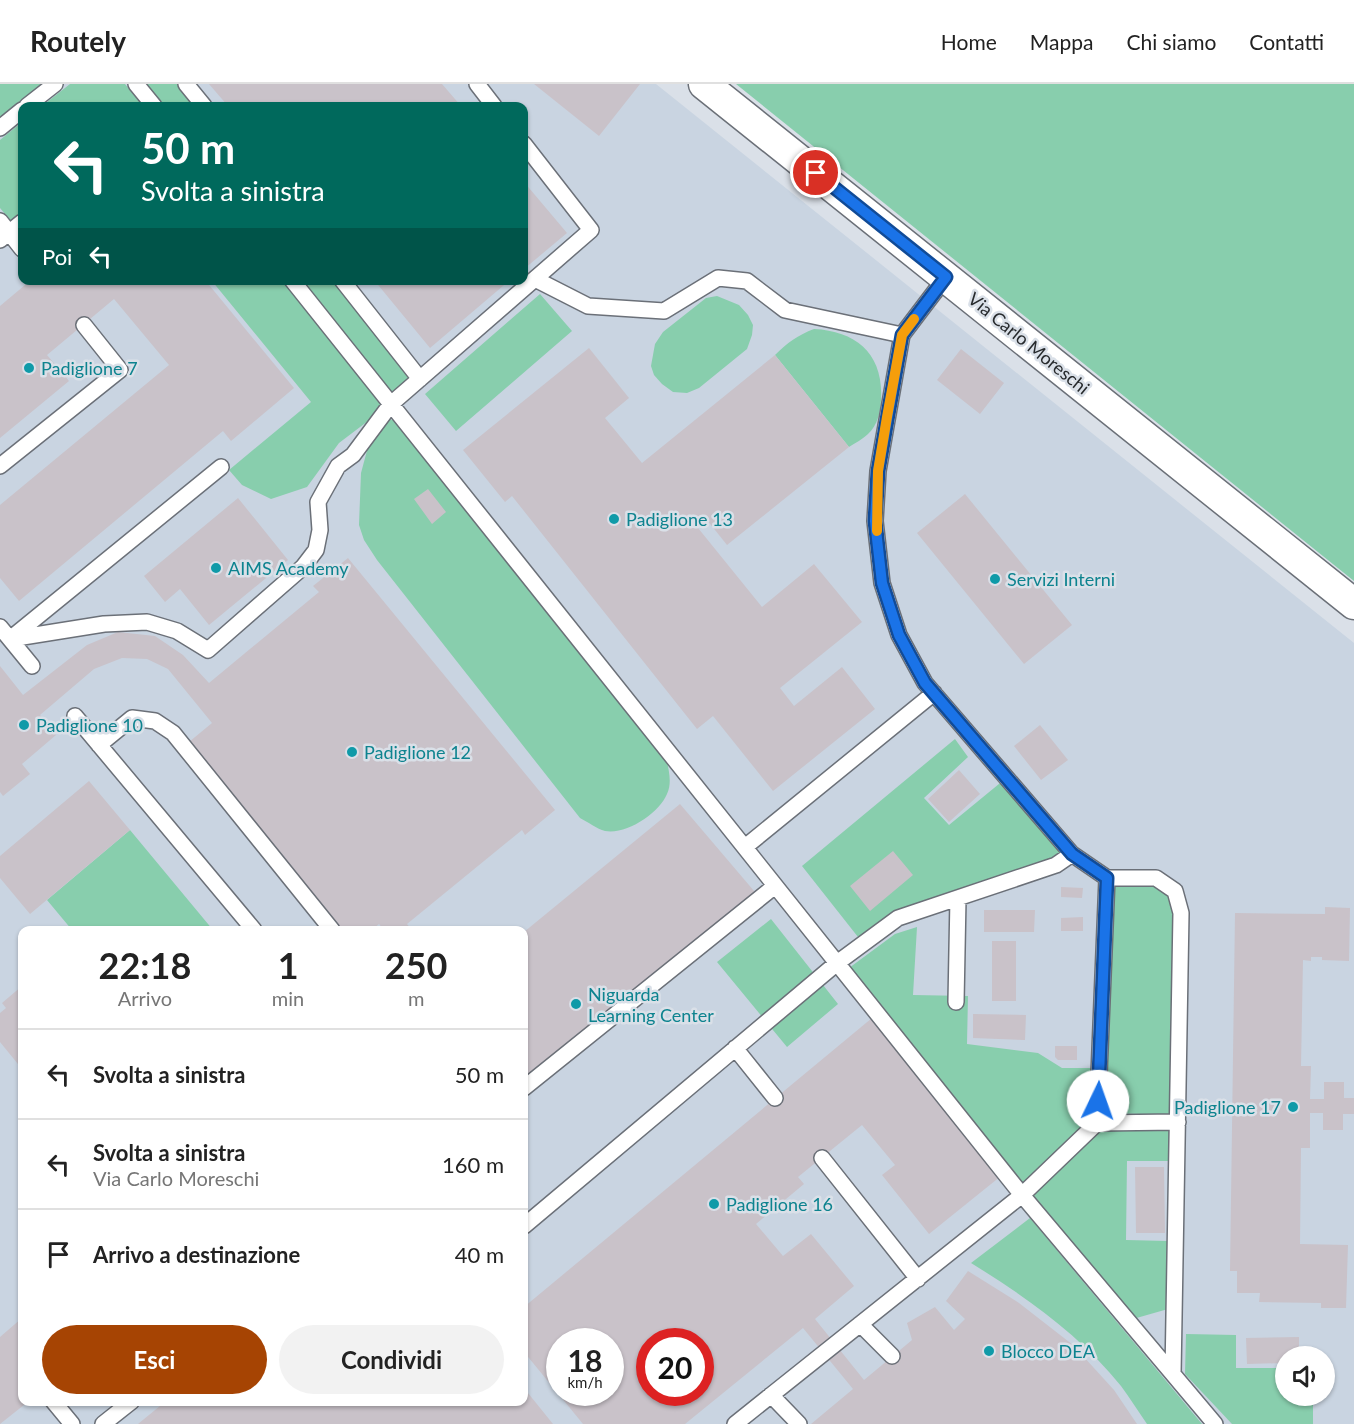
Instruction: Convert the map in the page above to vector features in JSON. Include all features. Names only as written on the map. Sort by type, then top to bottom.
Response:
[{"type":"street","name":"Via Carlo Moreschi","points":[[704,84],[1354,604]]},
{"type":"lane","points":[[32,102],[55,84]]},
{"type":"lane","points":[[136,84],[151,102]]},
{"type":"lane","points":[[186,84],[201,102]]},
{"type":"lane","points":[[477,84],[491,102]]},
{"type":"lane","points":[[0,128],[18,113]]},
{"type":"lane","points":[[5,633],[147,622],[177,631],[208,650],[303,567],[316,550],[320,530],[318,502],[338,466],[353,455],[391,404],[591,230],[528,149]]},
{"type":"lane","points":[[18,224],[3,231],[18,245]]},
{"type":"lane","points":[[946,277],[902,335],[878,471],[875,521],[882,583],[899,635],[925,683],[1072,854],[1107,878],[1156,878],[1175,891],[1181,913],[1173,1374]]},
{"type":"lane","points":[[535,279],[588,306],[664,310],[718,278],[747,281],[785,310],[902,335]]},
{"type":"lane","points":[[296,285],[1022,1195],[1215,1424]]},
{"type":"lane","points":[[346,285],[420,379]]},
{"type":"lane","points":[[0,466],[120,370],[84,325]]},
{"type":"lane","points":[[5,633],[221,467]]},
{"type":"lane","points":[[5,633],[32,666]]},
{"type":"lane","points":[[745,847],[934,693]]},
{"type":"lane","points":[[75,716],[251,926]]},
{"type":"lane","points":[[99,745],[132,718],[155,721],[173,733],[329,926]]},
{"type":"lane","points":[[528,1223],[837,963],[898,918],[1056,866],[1072,854]]},
{"type":"lane","points":[[1097,1123],[1107,878]]},
{"type":"lane","points":[[528,1085],[776,886]]},
{"type":"lane","points":[[956,1002],[958,897]]},
{"type":"lane","points":[[735,1048],[775,1098]]},
{"type":"lane","points":[[735,1424],[1022,1195],[1097,1123],[1178,1122]]},
{"type":"lane","points":[[822,1158],[918,1279]]},
{"type":"lane","points":[[860,1324],[892,1356]]},
{"type":"lane","points":[[771,1395],[799,1424]]},
{"type":"lane","points":[[57,1406],[72,1424]]},
{"type":"lane","points":[[104,1424],[126,1406]]},
{"type":"shaded area","points":[[0,84],[656,84],[1354,643],[1354,1424],[0,1424]]},
{"type":"green space","points":[[0,84],[43,84],[22,102],[18,102],[18,106],[0,121]]},
{"type":"green space","points":[[70,84],[125,84],[140,102],[47,102]]},
{"type":"green space","points":[[144,84],[180,84],[195,102],[159,102]]},
{"type":"green space","points":[[736,84],[1354,84],[1354,581]]},
{"type":"green space","points":[[18,125],[18,215],[11,221],[0,208],[0,140]]},
{"type":"green space","points":[[215,285],[288,285],[386,403],[368,421],[339,443],[307,487],[271,499],[242,485],[229,470],[311,402]]},
{"type":"green space","points":[[302,285],[339,285],[413,378],[391,397]]},
{"type":"green space","points":[[540,294],[572,331],[456,431],[425,394]]},
{"type":"green space","points":[[717,296],[739,305],[748,315],[753,325],[747,349],[699,388],[687,393],[673,392],[654,375],[651,366],[655,344],[663,332],[706,298]]},
{"type":"green space","points":[[814,329],[829,331],[855,340],[865,348],[878,370],[881,400],[878,418],[868,434],[849,447],[775,355],[793,340]]},
{"type":"green space","points":[[388,419],[397,421],[667,761],[669,790],[657,808],[641,821],[623,830],[605,831],[580,818],[377,560],[364,540],[359,525],[361,473],[372,432]]},
{"type":"green space","points":[[955,739],[968,757],[924,798],[949,825],[1005,779],[1063,852],[1053,861],[897,913],[858,937],[802,866]]},
{"type":"green space","points":[[130,830],[210,926],[69,926],[47,900]]},
{"type":"green space","points":[[1113,882],[1155,884],[1172,894],[1177,914],[1171,1115],[1106,1113]]},
{"type":"green space","points":[[771,919],[838,1004],[787,1047],[717,962]]},
{"type":"green space","points":[[917,927],[913,995],[968,996],[967,1044],[1038,1053],[1062,1068],[1093,1068],[1091,1121],[1022,1190],[849,968],[895,934]]},
{"type":"green space","points":[[1172,1127],[1172,1161],[1127,1161],[1126,1240],[1168,1241],[1168,1309],[1133,1319],[1024,1196],[1099,1128]]},
{"type":"green space","points":[[1030,1218],[1202,1424],[1147,1424],[1121,1386],[1088,1350],[1032,1303],[971,1263]]},
{"type":"green space","points":[[1186,1334],[1236,1335],[1236,1368],[1275,1368],[1275,1406],[1313,1406],[1313,1424],[1232,1424],[1185,1374]]},
{"type":"building","points":[[209,84],[442,84],[458,102],[225,102]]},
{"type":"building","points":[[534,84],[640,84],[599,136]]},
{"type":"building","points":[[528,187],[567,233],[528,266]]},
{"type":"building","points":[[25,285],[209,285],[294,388],[231,441],[223,431],[19,601],[0,578],[0,505],[169,365],[114,299],[47,355],[69,381],[0,438],[0,306]]},
{"type":"building","points":[[378,285],[504,285],[430,348]]},
{"type":"building","name":"Padiglione 13","points":[[589,348],[629,398],[605,418],[642,463],[775,355],[849,447],[727,545],[703,515],[694,523],[762,607],[814,564],[862,622],[780,688],[794,706],[842,667],[875,709],[773,791],[713,716],[697,729],[512,496],[505,502],[463,450]]},
{"type":"building","points":[[961,349],[1004,383],[980,414],[937,380]]},
{"type":"building","points":[[428,489],[446,512],[432,524],[414,499]]},
{"type":"building","name":"Servizi Interni","points":[[965,494],[1072,625],[1024,664],[917,533]]},
{"type":"building","name":"AIMS Academy","points":[[238,498],[288,560],[209,625],[180,589],[165,602],[144,576]]},
{"type":"building","name":"Padiglione 12","points":[[348,558],[555,810],[525,835],[522,830],[407,924],[409,926],[381,926],[379,924],[377,926],[340,926],[189,742],[212,723],[168,669],[147,659],[122,658],[94,669],[40,715],[56,735],[22,764],[30,774],[3,796],[0,792],[0,666],[23,695],[87,645],[118,632],[155,636],[183,655],[209,683],[319,592],[313,586]]},
{"type":"building","points":[[1040,725],[1068,760],[1041,780],[1014,746]]},
{"type":"building","points":[[959,770],[980,794],[949,822],[928,799]]},
{"type":"building","points":[[89,781],[130,830],[30,914],[0,878],[0,856]]},
{"type":"building","name":"Niguarda Learning Center","points":[[680,804],[760,898],[530,1083],[528,1081],[528,929]]},
{"type":"building","points":[[893,851],[913,875],[870,911],[850,886]]},
{"type":"building","points":[[1061,887],[1083,888],[1082,898],[1061,897]]},
{"type":"building","name":"Padiglione 17","points":[[1325,907],[1350,908],[1349,961],[1322,960],[1322,957],[1311,957],[1311,961],[1303,960],[1301,1066],[1311,1066],[1310,1099],[1324,1099],[1324,1082],[1344,1082],[1344,1098],[1354,1098],[1354,1114],[1343,1114],[1343,1130],[1323,1130],[1323,1113],[1310,1113],[1310,1148],[1301,1148],[1300,1244],[1348,1245],[1346,1308],[1321,1308],[1321,1303],[1259,1302],[1260,1293],[1237,1293],[1237,1271],[1230,1271],[1235,913],[1325,914]]},
{"type":"building","points":[[984,910],[1035,910],[1034,932],[984,932]]},
{"type":"building","points":[[1083,917],[1083,931],[1061,931],[1061,918]]},
{"type":"building","points":[[992,941],[1016,941],[1016,1001],[992,1001]]},
{"type":"building","points":[[18,989],[18,1064],[0,1042],[0,1013],[6,1008],[2,1003]]},
{"type":"building","points":[[973,1014],[1026,1015],[1025,1040],[973,1038]]},
{"type":"building","name":"Padiglione 16","points":[[872,1018],[1001,1176],[929,1234],[882,1175],[895,1165],[862,1125],[798,1177],[804,1184],[756,1224],[783,1256],[811,1234],[854,1286],[815,1319],[864,1380],[912,1340],[907,1323],[935,1307],[954,1330],[965,1319],[946,1301],[968,1271],[1019,1303],[1073,1345],[1114,1390],[1137,1424],[811,1424],[853,1389],[803,1328],[714,1400],[714,1328],[636,1328],[636,1406],[707,1406],[685,1424],[583,1424],[568,1406],[624,1406],[624,1328],[546,1328],[546,1379],[528,1357],[528,1304]]},
{"type":"building","points":[[1055,1046],[1077,1046],[1077,1060],[1058,1060],[1055,1057]]},
{"type":"building","points":[[1135,1167],[1164,1167],[1165,1233],[1136,1233]]},
{"type":"building","points":[[18,1321],[18,1406],[23,1406],[0,1424],[0,1337]]},
{"type":"building","points":[[1299,1337],[1299,1346],[1275,1346],[1275,1363],[1247,1364],[1246,1338]]},
{"type":"building","points":[[528,1393],[553,1424],[138,1424],[160,1406],[528,1406]]},
{"type":"slow traffic","points":[[877,531],[875,521],[878,471],[887,417],[902,335],[914,319]]},
{"type":"place","name":"Padiglione 7","points":[[29,368]]},
{"type":"place","name":"Padiglione 13","points":[[614,519]]},
{"type":"place","name":"AIMS Academy","points":[[216,568]]},
{"type":"place","name":"Servizi Interni","points":[[995,579]]},
{"type":"place","name":"Padiglione 10","points":[[24,725]]},
{"type":"place","name":"Padiglione 12","points":[[352,752]]},
{"type":"place","name":"Niguarda Learning Center","points":[[576,1004]]},
{"type":"place","name":"Padiglione 17","points":[[1293,1107]]},
{"type":"place","name":"Padiglione 16","points":[[714,1204]]},
{"type":"place","name":"Blocco DEA","points":[[989,1351]]},
{"type":"route","points":[[816,173],[946,277],[902,335],[878,471],[875,521],[882,583],[899,635],[925,683],[1072,854],[1107,878],[1098,1101]]}]
